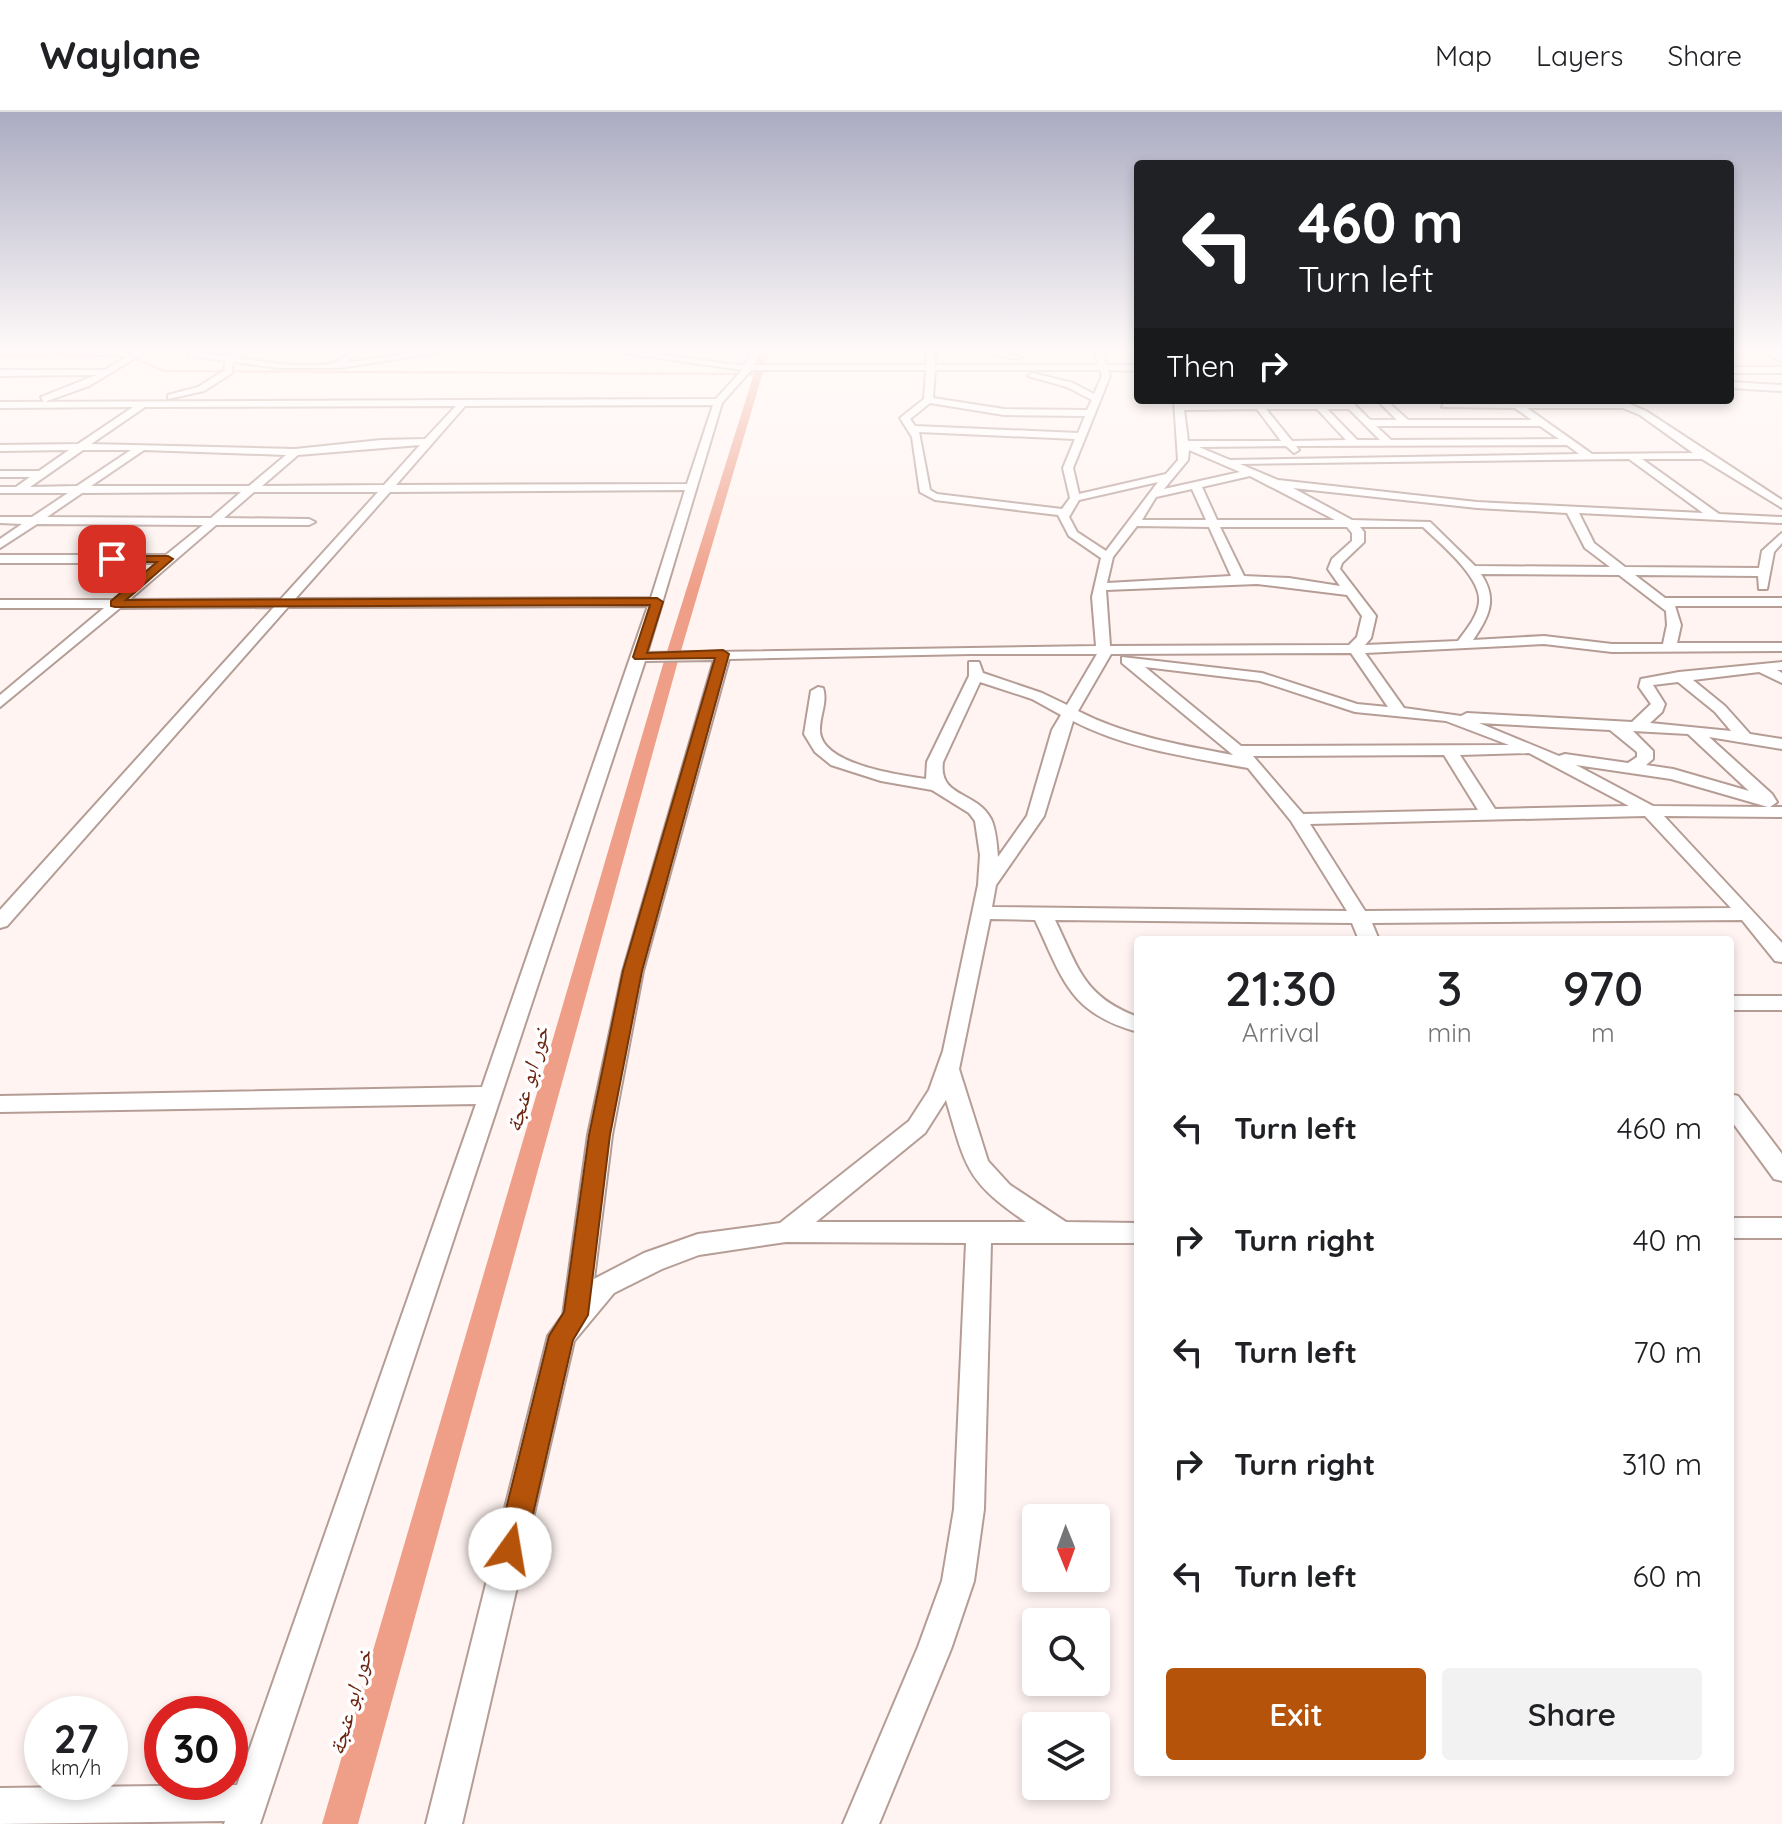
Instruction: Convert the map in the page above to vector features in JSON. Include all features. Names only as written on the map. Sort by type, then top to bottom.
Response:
[{"type":"street","points":[[0,502],[109,428]]},
{"type":"street","points":[[0,922],[440,428]]},
{"type":"street","points":[[0,1806],[246,1813],[639,657],[710,428]]},
{"type":"street","points":[[1075,498],[1069,485],[1068,468],[1082,428]]},
{"type":"street","points":[[987,885],[1035,816],[1060,730],[1104,652],[1098,607],[1099,587],[1107,557],[1152,495],[1183,460],[1182,428]]},
{"type":"street","points":[[1277,428],[1302,460]]},
{"type":"street","points":[[1340,428],[1354,443]]},
{"type":"street","points":[[1373,428],[1388,443]]},
{"type":"street","points":[[1548,428],[1590,457]]},
{"type":"street","points":[[1664,428],[1782,505]]},
{"type":"street","points":[[1064,513],[930,495],[924,490],[921,453],[914,429],[1079,436]]},
{"type":"street","points":[[0,448],[142,447],[295,452],[381,443],[427,442]]},
{"type":"street","points":[[1184,444],[1569,442]]},
{"type":"street","points":[[1184,444],[1276,483],[1350,524],[1359,537],[1336,562],[1334,569],[1366,609],[1369,622],[1364,638],[1354,648]]},
{"type":"street","points":[[0,544],[142,447]]},
{"type":"street","points":[[0,703],[295,452]]},
{"type":"street","points":[[1631,456],[1718,518]]},
{"type":"street","points":[[1230,461],[1704,456]]},
{"type":"street","points":[[1152,495],[1252,472]]},
{"type":"street","points":[[0,474],[42,474]]},
{"type":"street","points":[[1107,557],[1073,534],[1063,521],[1064,513],[1075,498],[1171,476]]},
{"type":"street","points":[[1276,483],[1406,499],[1572,511],[1782,520]]},
{"type":"street","points":[[1195,484],[1239,580]]},
{"type":"street","points":[[0,490],[692,487]]},
{"type":"street","points":[[1406,499],[1486,592],[1486,601],[1476,625],[1462,645]]},
{"type":"street","points":[[1572,511],[1585,539],[1664,602],[1673,616],[1669,647]]},
{"type":"street","points":[[0,520],[309,522]]},
{"type":"street","points":[[1134,523],[1426,524]]},
{"type":"street","points":[[1782,536],[1768,551],[1762,583],[1782,612]]},
{"type":"street","points":[[0,559],[168,559]]},
{"type":"street","points":[[1470,570],[1763,572]]},
{"type":"street","points":[[1099,587],[1239,580],[1309,585],[1350,592]]},
{"type":"street","points":[[0,604],[657,602]]},
{"type":"street","points":[[1664,602],[1776,602]]},
{"type":"street","points":[[639,657],[971,650],[1104,652],[1354,648],[1544,640],[1612,648],[1782,647]]},
{"type":"street","points":[[1354,648],[1399,712]]},
{"type":"street","points":[[937,786],[933,775],[935,762],[976,676],[971,650]]},
{"type":"street","points":[[1104,652],[1129,660],[1262,677],[1336,704],[1449,717],[1692,730],[1782,744]]},
{"type":"street","points":[[576,1315],[600,1135],[633,971],[723,654]]},
{"type":"street","points":[[1129,660],[1253,764],[1298,819],[1359,916],[1367,936]]},
{"type":"street","points":[[1637,726],[1657,709],[1658,704],[1646,682],[1782,666]]},
{"type":"street","points":[[1761,667],[1782,679]]},
{"type":"street","points":[[976,676],[1037,696],[1099,728],[1158,746],[1253,764]]},
{"type":"street","points":[[1679,676],[1720,709],[1745,738]]},
{"type":"street","points":[[786,1232],[917,1127],[940,1092],[984,913],[989,855],[984,821],[975,809],[937,786],[881,776],[837,762],[829,755],[812,734],[818,691]]},
{"type":"street","points":[[1449,717],[1542,753],[1650,811],[1782,956]]},
{"type":"street","points":[[1611,725],[1634,739],[1645,751],[1645,759],[1631,768]]},
{"type":"street","points":[[1692,730],[1778,810]]},
{"type":"street","points":[[1449,750],[1489,814]]},
{"type":"street","points":[[1238,751],[1542,753],[1702,781],[1778,810]]},
{"type":"street","points":[[1298,819],[1778,810]]},
{"type":"street","points":[[984,913],[1043,916],[1747,914]]},
{"type":"street","points":[[1043,916],[1079,990],[1104,1012],[1134,1023]]},
{"type":"street","points":[[1734,1003],[1782,1003]]},
{"type":"street","points":[[948,1069],[977,1165],[1001,1192],[1063,1234]]},
{"type":"street","points":[[0,1104],[491,1095]]},
{"type":"street","points":[[1734,1107],[1782,1172]]},
{"type":"street","points":[[1734,1228],[1782,1228]]},
{"type":"street","points":[[444,1824],[562,1336],[576,1315],[605,1285],[653,1261],[698,1245],[786,1232],[979,1235],[1134,1233]]},
{"type":"street","points":[[861,1824],[934,1649],[958,1581],[969,1509],[979,1235]]},
{"type":"waterway","name":"خور ابو عنجة","points":[[340,1824],[671,661],[742,428]]},
{"type":"route","points":[[112,559],[168,559],[115,603],[657,602],[639,657],[723,654],[633,971],[600,1135],[576,1315],[562,1336],[510,1549]]}]
